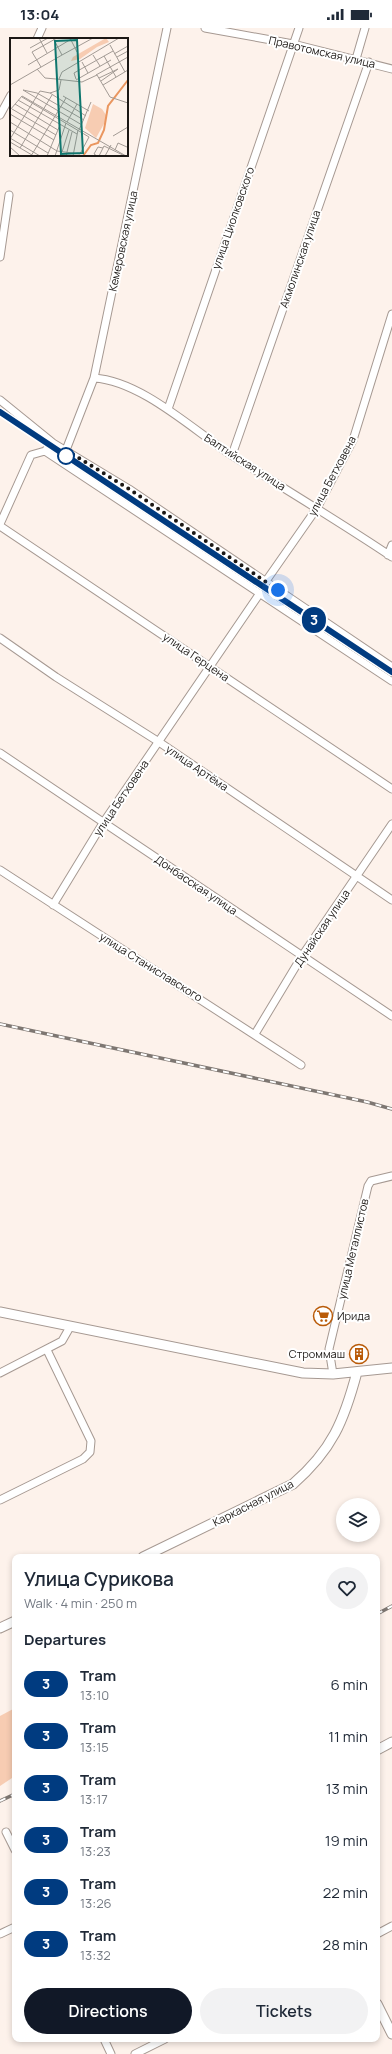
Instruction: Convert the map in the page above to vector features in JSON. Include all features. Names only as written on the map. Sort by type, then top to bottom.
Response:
[{"type":"main road","points":[[0,1312],[303,1373],[333,1374],[392,1368]]},
{"type":"main road","name":"Каркасная улица","points":[[149,1554],[275,1494],[293,1484],[307,1472],[325,1449],[343,1420],[357,1372]]},
{"type":"main road","points":[[0,1628],[12,1622]]},
{"type":"main road","points":[[380,1748],[392,1742]]},
{"type":"main road","points":[[380,2010],[392,2034]]},
{"type":"street","points":[[37,38],[42,28]]},
{"type":"street","name":"Кемеровская улица","points":[[66,450],[94,378],[167,28]]},
{"type":"street","name":"Правотомская улица","points":[[205,28],[293,44],[392,69]]},
{"type":"street","name":"улица Циолковского","points":[[168,409],[299,28]]},
{"type":"street","points":[[356,59],[365,28]]},
{"type":"street","name":"Акмолинская улица","points":[[232,455],[369,62]]},
{"type":"street","points":[[0,115],[10,97]]},
{"type":"street","points":[[0,257],[9,195]]},
{"type":"street","name":"улица Бетховена","points":[[266,582],[317,508],[353,440],[392,314]]},
{"type":"street","name":"Балтийская улица","points":[[94,378],[116,381],[168,409],[232,455],[390,556]]},
{"type":"street","points":[[0,400],[53,442],[129,489],[392,667]]},
{"type":"street","points":[[0,525],[30,455],[45,451],[53,442]]},
{"type":"street","points":[[45,451],[392,681]]},
{"type":"street","name":"улица Герцена","points":[[0,525],[392,789]]},
{"type":"street","points":[[390,556],[392,545]]},
{"type":"street","name":"улица Бетховена","points":[[53,905],[103,823],[260,593]]},
{"type":"street","name":"улица Артёма","points":[[0,638],[159,742],[392,900]]},
{"type":"street","name":"Донбасская улица","points":[[0,753],[392,1016]]},
{"type":"street","name":"Дунайская улица","points":[[255,1034],[302,956],[392,824]]},
{"type":"street","name":"улица Станиславского","points":[[0,870],[301,1065]]},
{"type":"street","name":"улица Металлистов","points":[[333,1374],[329,1349],[368,1186],[371,1181],[392,1176]]},
{"type":"street","points":[[0,1373],[62,1341],[70,1327]]},
{"type":"street","points":[[0,1500],[83,1459],[90,1452],[91,1441],[47,1350]]},
{"type":"street","points":[[6,1832],[12,1844]]},
{"type":"street","points":[[380,1932],[392,1926]]},
{"type":"street","points":[[0,1934],[12,1928]]},
{"type":"street","points":[[105,2042],[111,2054]]},
{"type":"street","points":[[135,2054],[159,2042]]},
{"type":"shaded area","points":[[12,1710],[12,1778],[0,1786],[0,1716]]},
{"type":"tram line","name":"3","points":[[0,412],[392,672]]},
{"type":"tram line","points":[[0,416],[392,677]]},
{"type":"railway","points":[[0,1024],[367,1102],[392,1109]]},
{"type":"railway","points":[[380,1612],[392,1606]]},
{"type":"railway","points":[[0,1801],[12,1795]]},
{"type":"place","name":"Ирида","points":[[323,1316]]},
{"type":"place","name":"Строммаш","points":[[359,1354]]},
{"type":"route","points":[[66,456],[66,450],[129,489],[278,590]]}]
